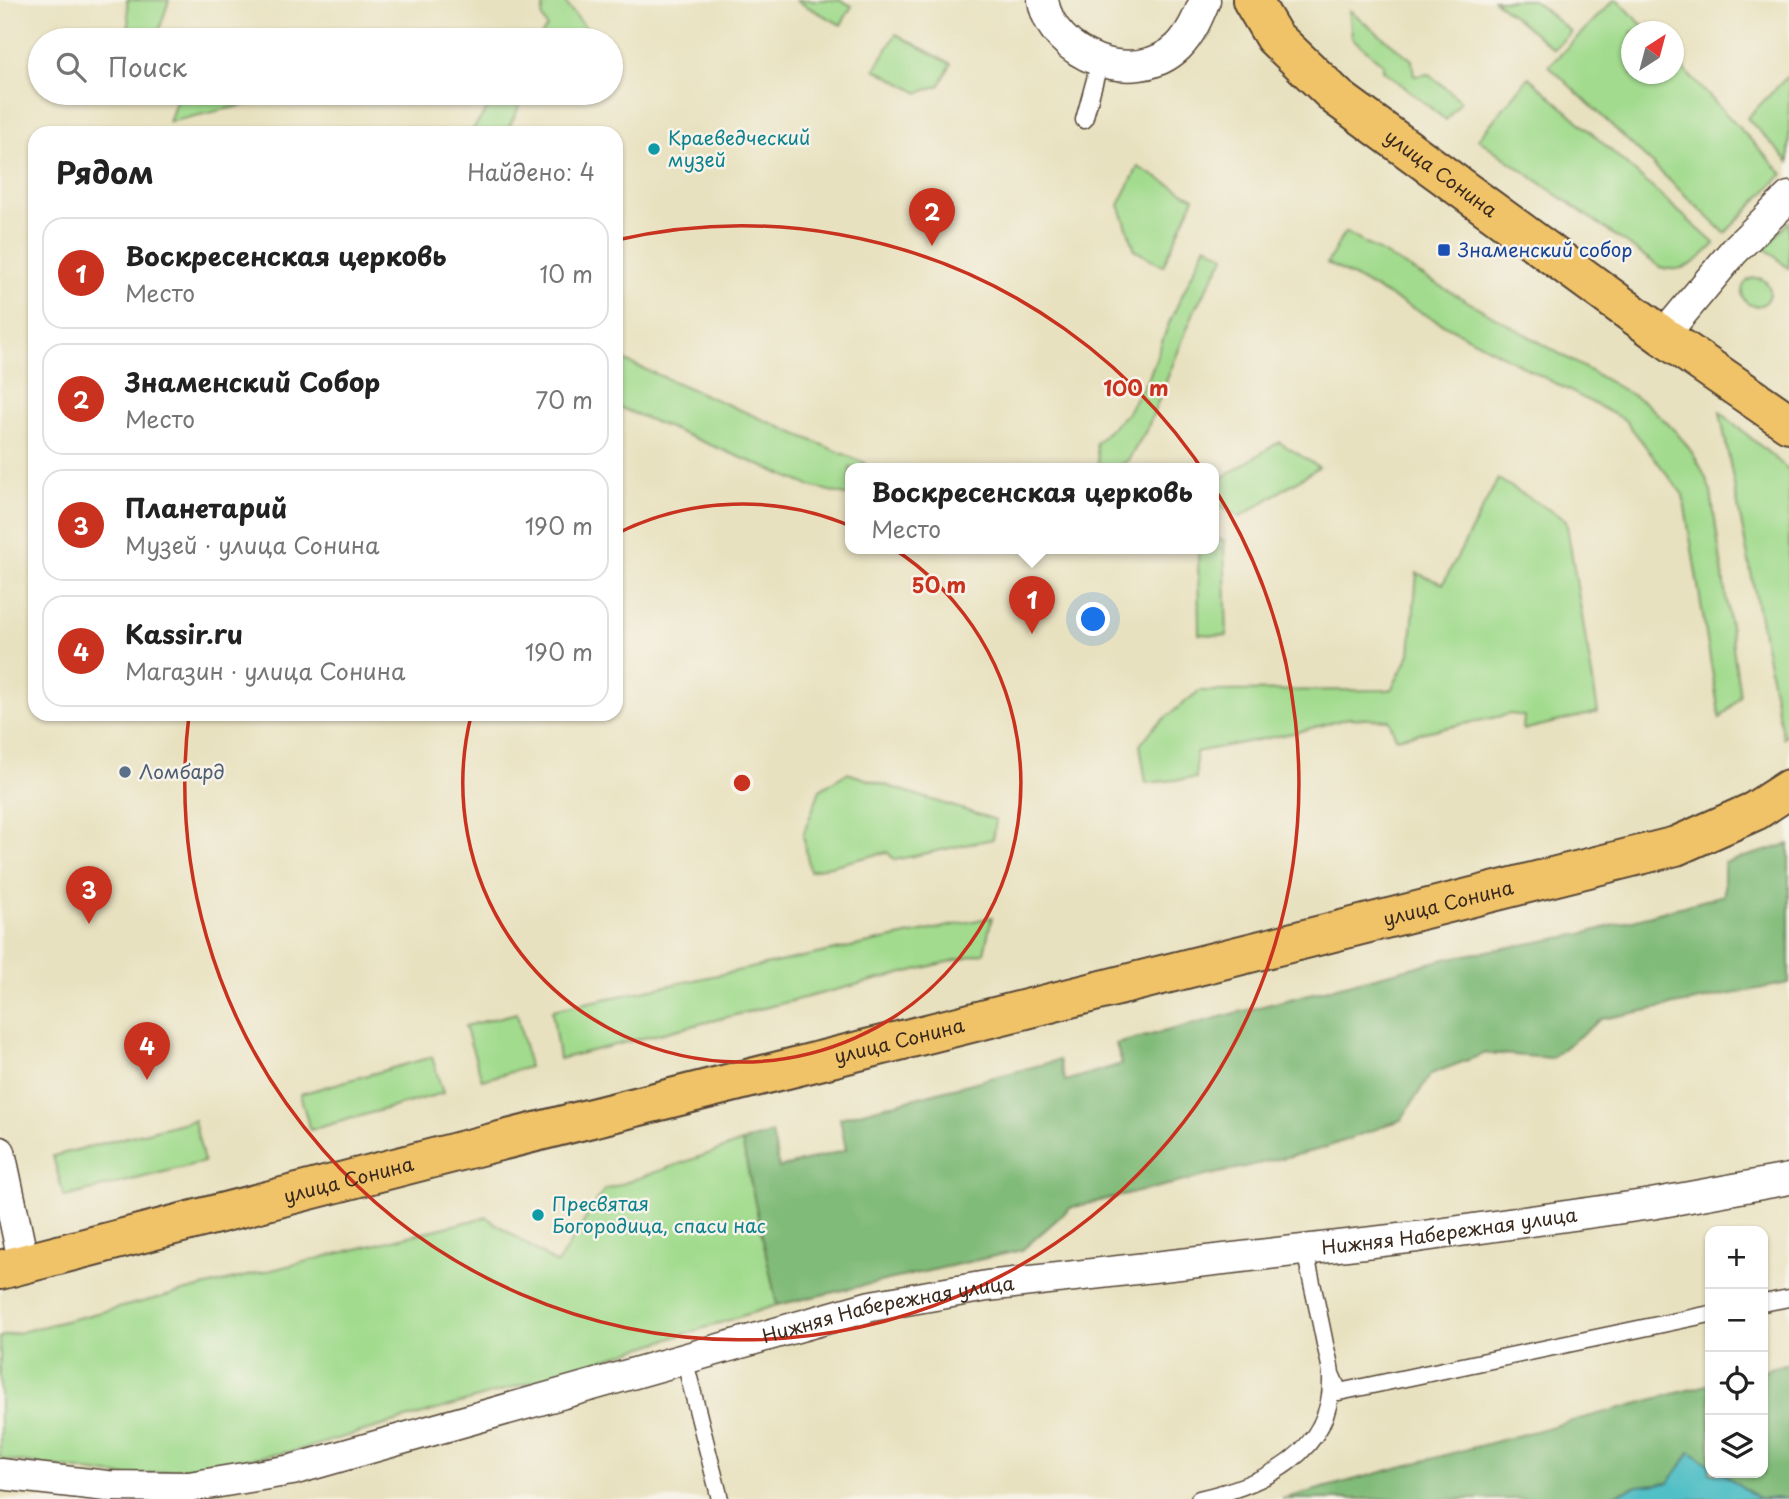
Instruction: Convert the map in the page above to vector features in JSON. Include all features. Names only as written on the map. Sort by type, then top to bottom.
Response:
[{"type":"main road","name":"улица Сонина","points":[[1252,0],[1274,37],[1338,99],[1789,423]]},
{"type":"main road","name":"улица Сонина","points":[[12,1267],[476,1147],[1676,846],[1755,811],[1789,789]]},
{"type":"street","points":[[1036,3],[1060,34],[1083,53],[1100,61],[1130,66],[1168,54],[1191,32],[1205,0]]},
{"type":"street","points":[[1663,335],[1726,261],[1789,197]]},
{"type":"street","points":[[0,1152],[12,1267]]},
{"type":"street","name":"Нижняя Набережная улица","points":[[0,1474],[107,1486],[189,1487],[292,1470],[883,1304],[987,1286],[1305,1250],[1651,1204],[1789,1180]]},
{"type":"lane","points":[[1084,120],[1100,61]]},
{"type":"lane","points":[[1305,1250],[1332,1376],[1339,1392],[1705,1315]]},
{"type":"lane","points":[[1768,1302],[1789,1298]]},
{"type":"lane","points":[[684,1358],[720,1499]]},
{"type":"lane","points":[[1199,1499],[1264,1479],[1290,1463],[1309,1443],[1324,1418],[1332,1376]]},
{"type":"green space","points":[[127,0],[169,0],[160,28],[129,28]]},
{"type":"green space","points":[[544,0],[563,0],[586,28],[546,28],[542,17]]},
{"type":"green space","points":[[795,0],[841,0],[852,6],[841,25]]},
{"type":"green space","points":[[1494,0],[1533,0],[1571,32],[1554,49]]},
{"type":"green space","points":[[1614,0],[1618,0],[1638,21],[1621,21],[1621,84],[1684,84],[1684,70],[1783,174],[1725,233],[1549,66]]},
{"type":"green space","points":[[1349,10],[1412,60],[1414,76],[1429,74],[1461,101],[1446,120],[1383,70],[1383,64],[1352,38]]},
{"type":"green space","points":[[896,34],[951,64],[940,85],[919,93],[875,69]]},
{"type":"green space","points":[[1789,75],[1789,162],[1747,118]]},
{"type":"green space","points":[[1529,77],[1715,244],[1691,265],[1677,269],[1660,267],[1478,139]]},
{"type":"green space","points":[[175,105],[244,105],[169,122]]},
{"type":"green space","points":[[490,105],[520,105],[510,126],[475,126]]},
{"type":"green space","points":[[1138,167],[1194,198],[1163,266],[1135,250],[1119,205]]},
{"type":"green space","points":[[1789,221],[1789,269],[1765,248]]},
{"type":"green space","points":[[1345,232],[1643,401],[1684,442],[1699,465],[1711,492],[1740,696],[1720,719],[1683,495],[1625,420],[1327,263]]},
{"type":"green space","points":[[1206,245],[1225,256],[1196,307],[1147,429],[1124,463],[1098,463],[1096,443],[1127,413],[1149,377],[1169,323]]},
{"type":"green space","points":[[1756,278],[1766,282],[1770,292],[1766,302],[1756,306],[1746,302],[1742,292],[1746,282]]},
{"type":"green space","points":[[623,360],[865,463],[845,463],[845,495],[810,486],[623,409]]},
{"type":"green space","points":[[1720,412],[1789,470],[1789,731],[1783,738]]},
{"type":"green space","points":[[1279,442],[1319,467],[1240,517],[1219,505],[1219,480]]},
{"type":"green space","points":[[1498,479],[1566,520],[1598,712],[1523,730],[1524,716],[1511,714],[1396,738],[1389,720],[1349,718],[1293,733],[1196,752],[1196,778],[1146,783],[1140,745],[1155,726],[1199,691],[1391,690],[1410,654],[1417,573],[1443,584]]},
{"type":"green space","points":[[1219,540],[1224,540],[1227,636],[1199,634],[1198,554],[1219,554]]},
{"type":"green space","points":[[847,773],[996,820],[993,839],[895,860],[887,852],[810,871],[803,835],[820,790]]},
{"type":"green space","points":[[1789,844],[1789,983],[1602,1019],[1551,1058],[1486,1053],[1431,1074],[1401,1120],[1321,1149],[1070,1208],[1022,1250],[777,1305],[742,1142],[772,1133],[779,1168],[846,1150],[840,1118],[1059,1060],[1065,1081],[1122,1064],[1116,1044],[1449,958],[1582,934],[1724,895],[1724,863]]},
{"type":"green space","points":[[992,917],[984,953],[559,1059],[552,1010]]},
{"type":"green space","points":[[517,1013],[529,1067],[482,1080],[465,1026]]},
{"type":"green space","points":[[432,1057],[443,1093],[310,1130],[300,1094]]},
{"type":"green space","points":[[194,1120],[204,1162],[64,1197],[53,1156]]},
{"type":"green space","points":[[742,1142],[777,1305],[539,1380],[296,1451],[129,1477],[0,1459],[0,1337],[486,1217],[557,1264],[604,1190]]},
{"type":"green space","points":[[1789,1363],[1789,1499],[1758,1498],[1729,1478],[1768,1478],[1768,1369]]},
{"type":"green space","points":[[1705,1385],[1705,1462],[1690,1452],[1669,1483],[1637,1486],[1603,1499],[1282,1499]]},
{"type":"water","points":[[1691,1452],[1705,1462],[1705,1478],[1729,1478],[1758,1498],[1789,1499],[1603,1499],[1638,1486],[1668,1483]]},
{"type":"place","name":"Краеведческий музей","points":[[654,149]]},
{"type":"place","name":"Знаменский Собор","points":[[932,246]]},
{"type":"place","name":"Знаменский собор","points":[[1444,250]]},
{"type":"place","name":"Воскресенская церковь","points":[[1032,634]]},
{"type":"place","name":"Ломбард","points":[[125,772]]},
{"type":"place","name":"Планетарий","points":[[89,924]]},
{"type":"place","name":"Kassir.ru","points":[[147,1080]]},
{"type":"place","name":"Пресвятая Богородица, спаси нас","points":[[538,1215]]}]
